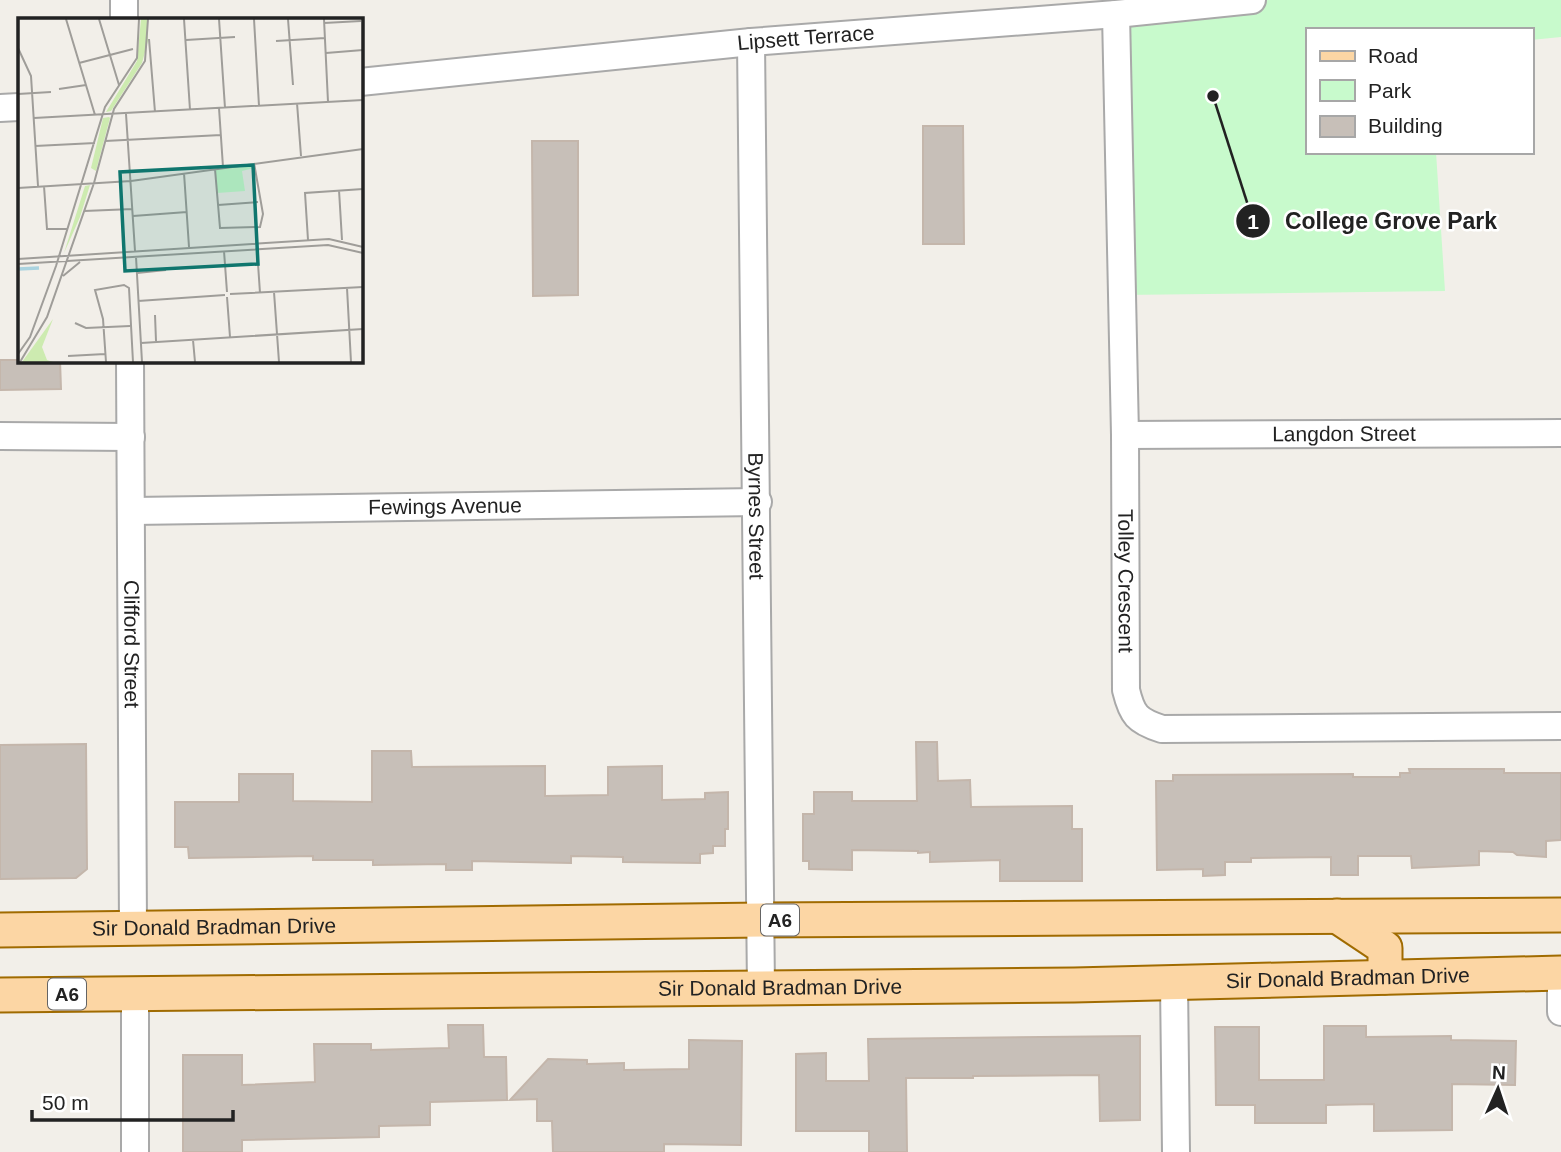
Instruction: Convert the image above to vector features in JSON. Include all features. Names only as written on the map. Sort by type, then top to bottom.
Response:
[{"type":"main road","name":"Sir Donald Bradman Drive","points":[[0,930],[762,920],[1561,915]]},
{"type":"main road","points":[[1338,916],[1385,948],[1385,977]]},
{"type":"main road","name":"Sir Donald Bradman Drive","points":[[14,995],[761,989],[1174,983],[1561,973]]},
{"type":"street","points":[[124,0],[124,18]]},
{"type":"street","name":"Lipsett Terrace","points":[[362,82],[751,42],[1116,14],[1205,2],[1252,0]]},
{"type":"street","name":"Tolley Crescent","points":[[1116,14],[1125,435],[1126,690],[1132,710],[1143,723],[1162,729],[1561,726]]},
{"type":"street","name":"Byrnes Street","points":[[751,42],[758,502],[761,989]]},
{"type":"street","points":[[0,108],[18,107]]},
{"type":"street","name":"Clifford Street","points":[[130,362],[133,928]]},
{"type":"street","name":"Langdon Street","points":[[1125,435],[1561,433]]},
{"type":"street","points":[[0,436],[131,437]]},
{"type":"street","name":"Fewings Avenue","points":[[132,511],[758,502]]},
{"type":"street","points":[[1561,973],[1561,1012]]},
{"type":"street","points":[[1174,983],[1176,1152]]},
{"type":"street","points":[[135,993],[135,1152]]},
{"type":"street","points":[[0,1011],[14,995]]},
{"type":"green space","points":[[1269,0],[1561,0],[1561,37],[1533,40],[1533,28],[1306,28],[1306,154],[1436,154],[1445,291],[1122,295],[1116,14]]},
{"type":"building","points":[[923,126],[963,126],[964,244],[923,244]]},
{"type":"building","points":[[532,141],[578,141],[578,295],[533,296]]},
{"type":"building","points":[[0,360],[60,362],[61,389],[0,390]]},
{"type":"building","points":[[916,742],[937,742],[938,781],[970,780],[971,807],[1072,806],[1072,829],[1082,829],[1082,881],[1000,881],[1000,860],[930,862],[930,852],[918,851],[852,850],[852,870],[809,869],[809,861],[803,861],[803,814],[814,814],[814,792],[852,792],[852,801],[917,801]]},
{"type":"building","points":[[86,744],[87,869],[76,878],[0,879],[0,745]]},
{"type":"building","points":[[372,751],[411,751],[412,767],[545,766],[545,796],[608,795],[608,767],[662,766],[662,800],[705,799],[705,793],[728,792],[725,846],[713,846],[713,853],[700,854],[700,863],[623,862],[623,857],[571,856],[571,863],[472,861],[472,870],[446,870],[446,864],[373,865],[373,860],[313,860],[313,856],[189,858],[188,847],[175,847],[175,802],[239,802],[239,774],[293,774],[293,801],[372,802]]},
{"type":"building","points":[[1409,769],[1504,769],[1504,773],[1561,773],[1561,840],[1546,841],[1546,857],[1479,851],[1479,865],[1412,868],[1411,856],[1358,856],[1358,875],[1331,875],[1331,857],[1251,858],[1251,862],[1225,862],[1225,875],[1203,876],[1203,869],[1157,870],[1156,781],[1173,781],[1173,775],[1353,774],[1353,777],[1400,777],[1400,773],[1410,773]]},
{"type":"building","points":[[448,1025],[483,1025],[484,1057],[506,1057],[507,1100],[430,1102],[430,1125],[379,1126],[379,1137],[242,1140],[242,1152],[183,1152],[183,1055],[242,1055],[242,1085],[315,1082],[314,1044],[371,1044],[371,1050],[449,1048]]},
{"type":"building","points":[[1324,1026],[1366,1026],[1366,1037],[1451,1036],[1451,1040],[1516,1041],[1515,1085],[1452,1084],[1452,1130],[1374,1131],[1374,1104],[1326,1105],[1326,1123],[1255,1123],[1255,1105],[1216,1105],[1215,1027],[1259,1027],[1259,1080],[1324,1080]]},
{"type":"building","points":[[1140,1036],[1140,1120],[1100,1121],[1099,1075],[906,1078],[907,1152],[869,1152],[869,1131],[796,1131],[796,1054],[826,1053],[826,1081],[869,1081],[868,1039]]},
{"type":"building","points":[[689,1040],[742,1041],[741,1145],[664,1144],[664,1152],[553,1152],[552,1121],[537,1121],[537,1099],[510,1100],[548,1059],[587,1060],[587,1064],[624,1063],[624,1070],[689,1069]]},
{"type":"place","name":"College Grove Park","points":[[1213,96]]}]
